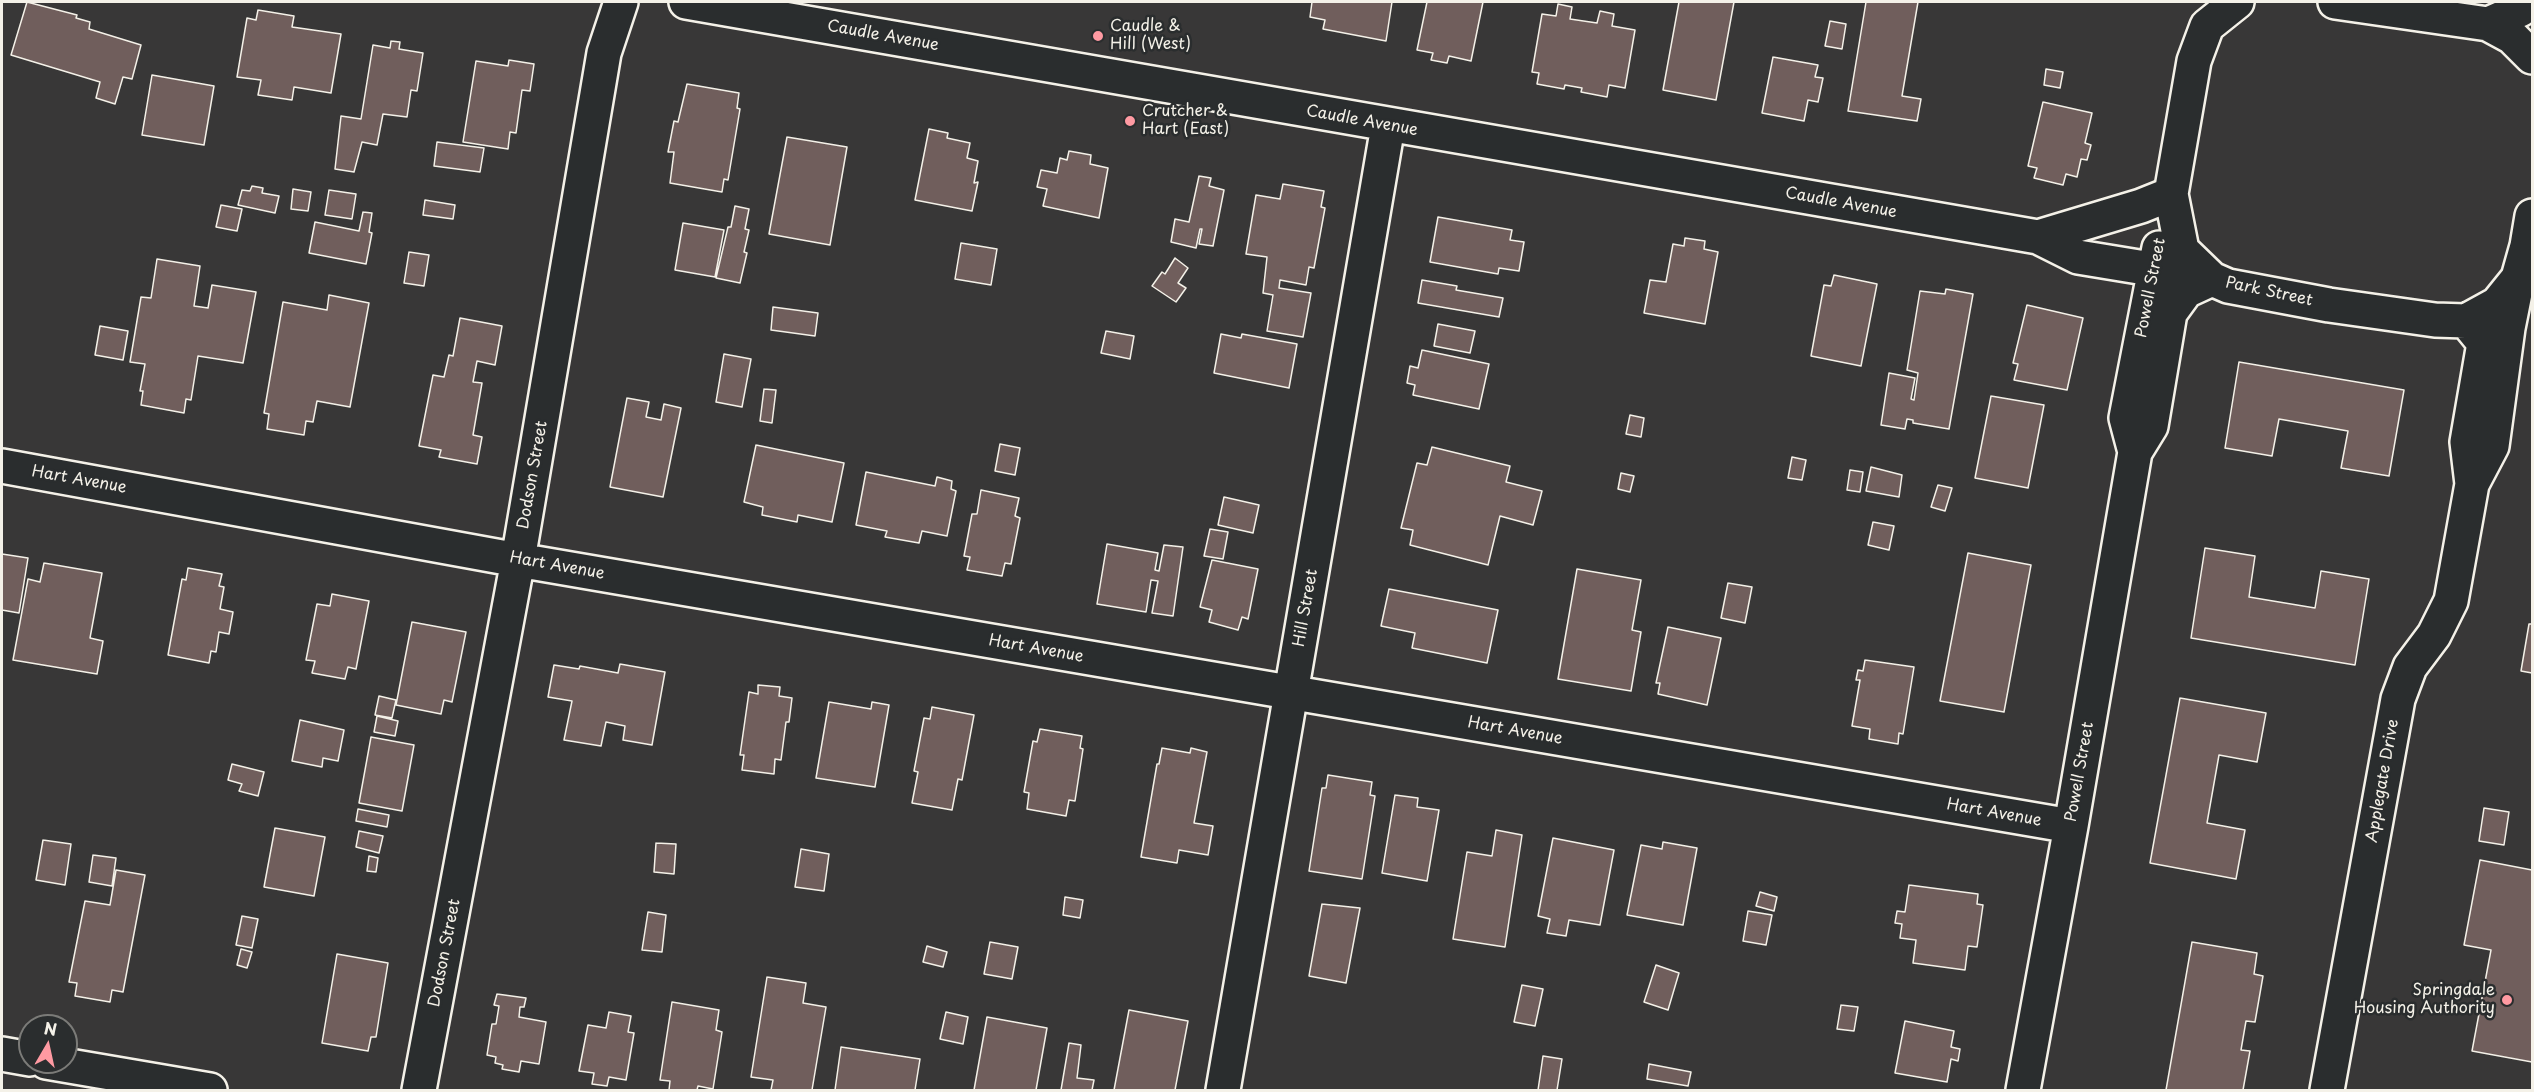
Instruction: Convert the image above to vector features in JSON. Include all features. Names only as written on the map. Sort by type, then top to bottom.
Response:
[{"type":"street","name":"Dodson Street","points":[[419,1090],[518,560],[604,53],[621,2]]},
{"type":"street","name":"Caudle Avenue","points":[[686,2],[1388,126],[2038,237],[2078,257],[2212,279]]},
{"type":"street","name":"Park Street","points":[[2237,2],[2207,26],[2194,61],[2171,194],[2182,250],[2212,279],[2228,286],[2329,305],[2434,320],[2466,321]]},
{"type":"street","points":[[2335,2],[2488,24],[2512,37],[2532,57]]},
{"type":"street","points":[[2488,24],[2520,10],[2526,2]]},
{"type":"street","name":"Hill Street","points":[[1223,1090],[1388,126]]},
{"type":"street","name":"Caudle Avenue","points":[[2038,237],[2141,206],[2171,194]]},
{"type":"street","name":"Powell Street","points":[[2135,453],[2126,418],[2154,268],[2171,194]]},
{"type":"street","points":[[2466,321],[2525,289],[2527,246],[2532,216]]},
{"type":"street","name":"Powell Street","points":[[2023,1090],[2135,453],[2151,426],[2170,313],[2186,291],[2212,279]]},
{"type":"street","name":"Applegate Drive","points":[[2472,484],[2492,446],[2520,330],[2525,289]]},
{"type":"street","points":[[2466,321],[2520,330]]},
{"type":"street","name":"Applegate Drive","points":[[2327,1090],[2398,699],[2410,668],[2434,635],[2451,601],[2472,484],[2467,442],[2484,343],[2466,321]]},
{"type":"street","name":"Hart Avenue","points":[[2,466],[518,560],[2071,826]]},
{"type":"street","points":[[2,1054],[18,1057]]},
{"type":"street","points":[[78,1067],[210,1090]]},
{"type":"building","points":[[27,2],[77,15],[76,18],[90,22],[89,29],[141,45],[132,79],[123,77],[115,104],[96,98],[100,82],[11,55]]},
{"type":"building","points":[[1312,2],[1392,2],[1386,41],[1323,29],[1325,20],[1310,17]]},
{"type":"building","points":[[1427,2],[1483,2],[1471,61],[1449,56],[1447,63],[1431,60],[1433,53],[1417,50]]},
{"type":"building","points":[[1679,2],[1734,2],[1716,100],[1663,90]]},
{"type":"building","points":[[1866,2],[1918,2],[1902,96],[1921,99],[1917,121],[1848,111]]},
{"type":"building","points":[[1558,4],[1572,7],[1570,19],[1597,23],[1600,11],[1614,14],[1612,26],[1635,30],[1625,88],[1609,85],[1607,97],[1581,92],[1582,88],[1565,85],[1564,89],[1537,84],[1539,73],[1532,72],[1542,14],[1556,16]]},
{"type":"building","points":[[258,10],[294,16],[292,27],[341,34],[331,93],[294,87],[292,100],[258,95],[261,80],[237,77],[247,18],[256,20]]},
{"type":"building","points":[[1830,21],[1846,24],[1842,49],[1825,46]]},
{"type":"building","points":[[391,41],[400,42],[399,49],[423,53],[417,91],[411,90],[407,117],[383,114],[377,145],[362,142],[354,172],[335,169],[341,116],[361,119],[373,45],[390,48]]},
{"type":"building","points":[[1773,57],[1818,65],[1815,77],[1823,78],[1818,102],[1808,100],[1804,121],[1762,113]]},
{"type":"building","points":[[509,60],[534,64],[530,91],[522,90],[516,133],[510,132],[508,149],[463,142],[476,61],[508,66]]},
{"type":"building","points":[[2046,69],[2063,72],[2060,88],[2044,85]]},
{"type":"building","points":[[152,75],[214,86],[204,145],[142,135]]},
{"type":"building","points":[[687,84],[739,93],[737,108],[740,109],[728,180],[724,179],[722,192],[670,183],[674,152],[668,152],[674,121],[678,122]]},
{"type":"building","points":[[2043,102],[2092,113],[2085,143],[2091,145],[2087,160],[2081,159],[2077,177],[2066,174],[2063,185],[2034,178],[2037,168],[2028,166]]},
{"type":"building","points":[[929,129],[948,133],[947,138],[970,143],[967,158],[978,161],[974,183],[978,182],[972,211],[915,200]]},
{"type":"building","points":[[787,137],[847,147],[830,245],[769,234]]},
{"type":"building","points":[[437,142],[484,148],[480,172],[434,166]]},
{"type":"building","points":[[1069,151],[1091,155],[1090,164],[1108,168],[1099,218],[1043,206],[1047,189],[1037,187],[1041,170],[1057,173],[1060,158],[1067,160]]},
{"type":"building","points":[[1199,176],[1211,178],[1209,186],[1224,190],[1213,246],[1199,244],[1202,229],[1200,229],[1196,248],[1171,242],[1175,219],[1189,222]]},
{"type":"building","points":[[1283,184],[1324,191],[1321,207],[1325,208],[1314,268],[1309,267],[1306,285],[1280,280],[1279,288],[1311,293],[1303,337],[1267,331],[1273,295],[1263,293],[1267,257],[1246,254],[1256,195],[1280,199]]},
{"type":"building","points":[[252,186],[263,188],[262,193],[279,196],[275,213],[238,205],[242,190],[250,191]]},
{"type":"building","points":[[293,189],[311,192],[308,211],[291,209]]},
{"type":"building","points":[[329,190],[356,194],[352,219],[325,215]]},
{"type":"building","points":[[425,200],[455,205],[453,219],[423,215]]},
{"type":"building","points":[[221,205],[242,209],[237,231],[216,227]]},
{"type":"building","points":[[735,206],[749,209],[745,229],[749,230],[744,252],[747,253],[740,283],[716,278]]},
{"type":"building","points":[[363,212],[372,213],[369,232],[372,233],[366,264],[309,253],[315,222],[359,231]]},
{"type":"building","points":[[1438,217],[1512,230],[1510,240],[1524,242],[1519,271],[1499,268],[1498,274],[1430,262]]},
{"type":"building","points":[[683,223],[724,230],[715,277],[675,270]]},
{"type":"building","points":[[1685,238],[1705,241],[1704,249],[1718,252],[1705,324],[1644,313],[1650,280],[1666,282],[1673,244],[1684,246]]},
{"type":"building","points":[[961,243],[997,249],[991,285],[955,279]]},
{"type":"building","points":[[409,252],[429,255],[424,286],[404,283]]},
{"type":"building","points":[[1175,258],[1188,268],[1178,283],[1186,288],[1176,302],[1152,286],[1162,272],[1165,274]]},
{"type":"building","points":[[157,259],[200,266],[194,306],[208,308],[212,285],[256,292],[243,363],[198,356],[191,400],[186,399],[184,413],[141,405],[143,391],[140,391],[145,364],[130,362],[141,297],[151,298]]},
{"type":"building","points":[[1834,275],[1877,284],[1861,366],[1811,356],[1824,285],[1831,286]]},
{"type":"building","points":[[1422,280],[1457,286],[1456,290],[1503,298],[1499,317],[1418,303]]},
{"type":"building","points":[[1946,289],[1973,294],[1949,429],[1913,423],[1913,420],[1907,419],[1905,429],[1881,425],[1889,373],[1915,378],[1911,399],[1914,400],[1918,373],[1907,370],[1920,291],[1945,294]]},
{"type":"building","points":[[329,295],[369,303],[350,407],[317,401],[313,422],[306,421],[304,435],[267,429],[269,414],[264,413],[283,302],[327,310]]},
{"type":"building","points":[[2027,305],[2083,318],[2067,390],[2014,380],[2018,364],[2013,363]]},
{"type":"building","points":[[773,307],[818,313],[815,336],[771,330]]},
{"type":"building","points":[[460,318],[502,326],[495,365],[477,361],[473,382],[482,383],[473,435],[482,437],[477,464],[439,457],[441,450],[419,446],[433,375],[444,377],[449,355],[453,356]]},
{"type":"building","points":[[1438,324],[1475,331],[1470,353],[1434,346]]},
{"type":"building","points":[[100,326],[128,331],[123,360],[95,355]]},
{"type":"building","points":[[1106,331],[1134,336],[1130,359],[1101,353]]},
{"type":"building","points":[[1221,334],[1241,338],[1242,334],[1297,344],[1289,388],[1214,373]]},
{"type":"building","points":[[1422,350],[1489,364],[1479,409],[1413,395],[1415,385],[1407,383],[1410,366],[1418,368]]},
{"type":"building","points":[[724,354],[751,359],[742,407],[716,402]]},
{"type":"building","points":[[2239,362],[2404,390],[2389,476],[2341,468],[2348,431],[2279,419],[2272,456],[2225,448]]},
{"type":"building","points":[[764,389],[776,390],[772,423],[760,421]]},
{"type":"building","points":[[1991,396],[2044,405],[2028,488],[1975,478]]},
{"type":"building","points":[[627,398],[649,402],[646,417],[661,420],[664,404],[681,408],[663,497],[610,487]]},
{"type":"building","points":[[1630,415],[1644,418],[1641,437],[1626,434]]},
{"type":"building","points":[[1000,444],[1020,448],[1015,475],[995,471]]},
{"type":"building","points":[[756,445],[844,463],[832,522],[798,515],[797,522],[762,515],[763,507],[744,502]]},
{"type":"building","points":[[1432,447],[1510,466],[1506,482],[1542,491],[1533,525],[1500,516],[1488,565],[1410,545],[1413,530],[1401,528],[1417,463],[1427,465]]},
{"type":"building","points":[[1792,457],[1806,460],[1802,480],[1788,478]]},
{"type":"building","points":[[1871,467],[1902,475],[1899,497],[1866,491]]},
{"type":"building","points":[[1850,470],[1863,472],[1860,492],[1847,490]]},
{"type":"building","points":[[866,472],[935,486],[937,477],[952,481],[951,489],[956,491],[947,536],[922,531],[919,543],[885,537],[887,531],[856,525]]},
{"type":"building","points":[[1621,473],[1634,476],[1630,492],[1618,489]]},
{"type":"building","points":[[1938,485],[1952,488],[1945,511],[1931,507]]},
{"type":"building","points":[[981,490],[1019,498],[1015,516],[1020,518],[1011,564],[1005,563],[1002,576],[967,570],[970,557],[964,556],[972,514],[977,514]]},
{"type":"building","points":[[1224,497],[1259,505],[1253,533],[1218,525]]},
{"type":"building","points":[[1873,522],[1894,526],[1889,550],[1868,545]]},
{"type":"building","points":[[1210,529],[1228,532],[1223,559],[1204,556]]},
{"type":"building","points":[[1107,544],[1158,553],[1155,570],[1159,571],[1164,545],[1183,547],[1173,616],[1152,613],[1158,581],[1151,580],[1146,612],[1097,604]]},
{"type":"building","points":[[2205,548],[2255,556],[2249,597],[2315,608],[2321,571],[2369,579],[2355,665],[2191,638]]},
{"type":"building","points":[[1968,553],[2031,565],[2004,712],[1940,701]]},
{"type":"building","points":[[2,554],[28,558],[19,613],[2,610]]},
{"type":"building","points":[[1212,560],[1258,569],[1248,619],[1242,617],[1238,630],[1209,622],[1212,610],[1200,607]]},
{"type":"building","points":[[44,563],[102,573],[90,638],[103,641],[97,674],[13,660],[28,579],[40,582]]},
{"type":"building","points":[[188,568],[222,574],[219,586],[224,587],[220,609],[233,612],[229,634],[219,632],[216,652],[211,651],[209,663],[168,655],[182,579],[186,580]]},
{"type":"building","points":[[1577,569],[1641,580],[1632,630],[1641,632],[1631,691],[1558,679]]},
{"type":"building","points":[[1728,583],[1752,587],[1745,623],[1721,618]]},
{"type":"building","points":[[1389,589],[1498,610],[1487,663],[1412,648],[1415,633],[1381,626]]},
{"type":"building","points":[[332,594],[369,601],[356,669],[348,667],[345,679],[312,673],[315,661],[306,660],[317,604],[330,606]]},
{"type":"building","points":[[412,622],[466,632],[452,702],[444,700],[441,714],[396,705]]},
{"type":"building","points":[[2529,624],[2532,624],[2532,673],[2521,671]]},
{"type":"building","points":[[1668,627],[1721,638],[1707,705],[1658,694],[1660,683],[1656,683]]},
{"type":"building","points":[[1865,660],[1914,667],[1903,734],[1899,733],[1898,744],[1869,739],[1870,729],[1852,726],[1860,680],[1856,680],[1858,670],[1863,671]]},
{"type":"building","points":[[620,664],[665,672],[652,745],[623,740],[625,726],[606,722],[601,746],[564,740],[572,701],[548,697],[554,665],[579,669],[580,666],[618,673]]},
{"type":"building","points":[[758,685],[780,687],[779,696],[792,698],[781,760],[775,759],[774,774],[742,770],[744,755],[740,755],[749,692],[758,694]]},
{"type":"building","points":[[379,696],[396,700],[392,718],[375,715]]},
{"type":"building","points":[[2180,698],[2266,713],[2257,762],[2219,755],[2207,823],[2245,830],[2236,879],[2150,863]]},
{"type":"building","points":[[829,702],[871,709],[872,702],[889,705],[875,787],[816,778]]},
{"type":"building","points":[[932,707],[974,715],[962,780],[958,779],[952,810],[912,803],[918,772],[914,771],[924,718],[930,719]]},
{"type":"building","points":[[377,716],[398,721],[395,736],[374,732]]},
{"type":"building","points":[[300,720],[344,730],[338,761],[323,758],[322,767],[292,761]]},
{"type":"building","points":[[1040,729],[1082,736],[1080,748],[1083,749],[1075,801],[1069,800],[1066,816],[1027,809],[1029,793],[1024,792],[1033,741],[1037,742]]},
{"type":"building","points":[[371,737],[414,745],[402,811],[359,803]]},
{"type":"building","points":[[1162,748],[1190,753],[1191,748],[1207,752],[1194,823],[1213,826],[1208,855],[1179,850],[1177,863],[1141,857],[1157,764],[1159,764]]},
{"type":"building","points":[[232,764],[264,772],[258,796],[239,791],[242,784],[228,780]]},
{"type":"building","points":[[1328,775],[1372,782],[1370,795],[1375,796],[1362,879],[1309,871],[1322,788],[1326,788]]},
{"type":"building","points":[[1395,795],[1418,798],[1417,807],[1439,810],[1427,881],[1382,873]]},
{"type":"building","points":[[2484,808],[2509,812],[2504,845],[2479,841]]},
{"type":"building","points":[[358,809],[389,815],[387,827],[356,821]]},
{"type":"building","points":[[275,828],[325,837],[314,896],[264,887]]},
{"type":"building","points":[[1496,830],[1522,835],[1505,947],[1453,939],[1467,852],[1492,856]]},
{"type":"building","points":[[359,831],[383,836],[379,853],[356,847]]},
{"type":"building","points":[[1553,838],[1614,850],[1600,925],[1569,920],[1566,936],[1547,933],[1550,919],[1538,916]]},
{"type":"building","points":[[43,840],[71,844],[65,885],[36,880]]},
{"type":"building","points":[[1663,842],[1697,848],[1683,925],[1627,915],[1641,845],[1662,849]]},
{"type":"building","points":[[656,843],[676,844],[674,874],[654,872]]},
{"type":"building","points":[[801,849],[829,854],[824,891],[795,887]]},
{"type":"building","points":[[93,855],[116,858],[112,886],[89,882]]},
{"type":"building","points":[[369,856],[378,858],[376,872],[367,871]]},
{"type":"building","name":"Springdale Housing Authority","points":[[2480,860],[2532,870],[2532,1062],[2472,1051],[2491,950],[2464,945]]},
{"type":"building","points":[[116,870],[145,875],[123,992],[112,990],[110,1002],[75,996],[77,983],[69,982],[85,901],[110,905]]},
{"type":"building","points":[[1909,885],[1978,894],[1977,904],[1983,905],[1977,947],[1968,946],[1965,970],[1913,963],[1916,940],[1900,938],[1902,924],[1895,923],[1897,911],[1905,912]]},
{"type":"building","points":[[1760,892],[1777,897],[1774,911],[1756,906]]},
{"type":"building","points":[[1065,897],[1083,900],[1080,918],[1063,915]]},
{"type":"building","points":[[1322,904],[1360,908],[1346,983],[1309,976]]},
{"type":"building","points":[[1748,911],[1772,915],[1766,945],[1743,941]]},
{"type":"building","points":[[648,912],[666,915],[662,952],[642,950]]},
{"type":"building","points":[[242,916],[258,919],[252,948],[236,945]]},
{"type":"building","points":[[990,942],[1018,947],[1012,979],[984,974]]},
{"type":"building","points":[[2192,942],[2257,953],[2254,974],[2263,976],[2255,1022],[2246,1021],[2241,1050],[2250,1051],[2243,1090],[2166,1090]]},
{"type":"building","points":[[927,946],[947,952],[943,967],[923,962]]},
{"type":"building","points":[[241,949],[252,952],[247,968],[237,965]]},
{"type":"building","points":[[337,954],[388,963],[376,1037],[371,1037],[368,1051],[322,1043]]},
{"type":"building","points":[[1656,965],[1679,973],[1668,1010],[1644,1002]]},
{"type":"building","points":[[767,977],[806,983],[803,1003],[826,1007],[812,1090],[771,1090],[773,1080],[751,1077]]},
{"type":"building","points":[[1522,985],[1543,989],[1535,1026],[1514,1022]]},
{"type":"building","points":[[497,994],[526,998],[524,1007],[520,1007],[519,1017],[546,1022],[539,1064],[521,1061],[519,1072],[502,1069],[503,1065],[495,1063],[496,1057],[487,1055],[492,1024],[496,1024],[499,1006],[494,1005]]},
{"type":"building","points":[[672,1002],[719,1010],[716,1030],[722,1032],[713,1089],[698,1086],[697,1090],[669,1090],[670,1081],[660,1080]]},
{"type":"building","points":[[1841,1005],[1858,1007],[1854,1031],[1837,1029]]},
{"type":"building","points":[[1129,1010],[1188,1021],[1175,1090],[1114,1090]]},
{"type":"building","points":[[609,1012],[631,1016],[628,1032],[634,1033],[626,1080],[609,1077],[607,1086],[592,1084],[594,1073],[579,1071],[588,1025],[606,1028]]},
{"type":"building","points":[[946,1012],[968,1017],[963,1044],[940,1039]]},
{"type":"building","points":[[987,1017],[1047,1028],[1036,1090],[974,1090]]},
{"type":"building","points":[[1905,1021],[1954,1031],[1951,1047],[1960,1049],[1958,1061],[1951,1059],[1947,1082],[1895,1073]]},
{"type":"building","points":[[1069,1043],[1081,1045],[1077,1078],[1094,1080],[1092,1090],[1061,1090]]},
{"type":"building","points":[[841,1047],[920,1059],[915,1090],[835,1090]]},
{"type":"building","points":[[1543,1056],[1562,1059],[1557,1090],[1538,1090]]},
{"type":"building","points":[[1649,1064],[1691,1072],[1688,1086],[1647,1079]]},
{"type":"place","name":"Caudle & Hill (West)","points":[[1098,36]]},
{"type":"place","name":"Crutcher & Hart (East)","points":[[1130,121]]},
{"type":"place","name":"Springdale Housing Authority","points":[[2507,1000]]}]
